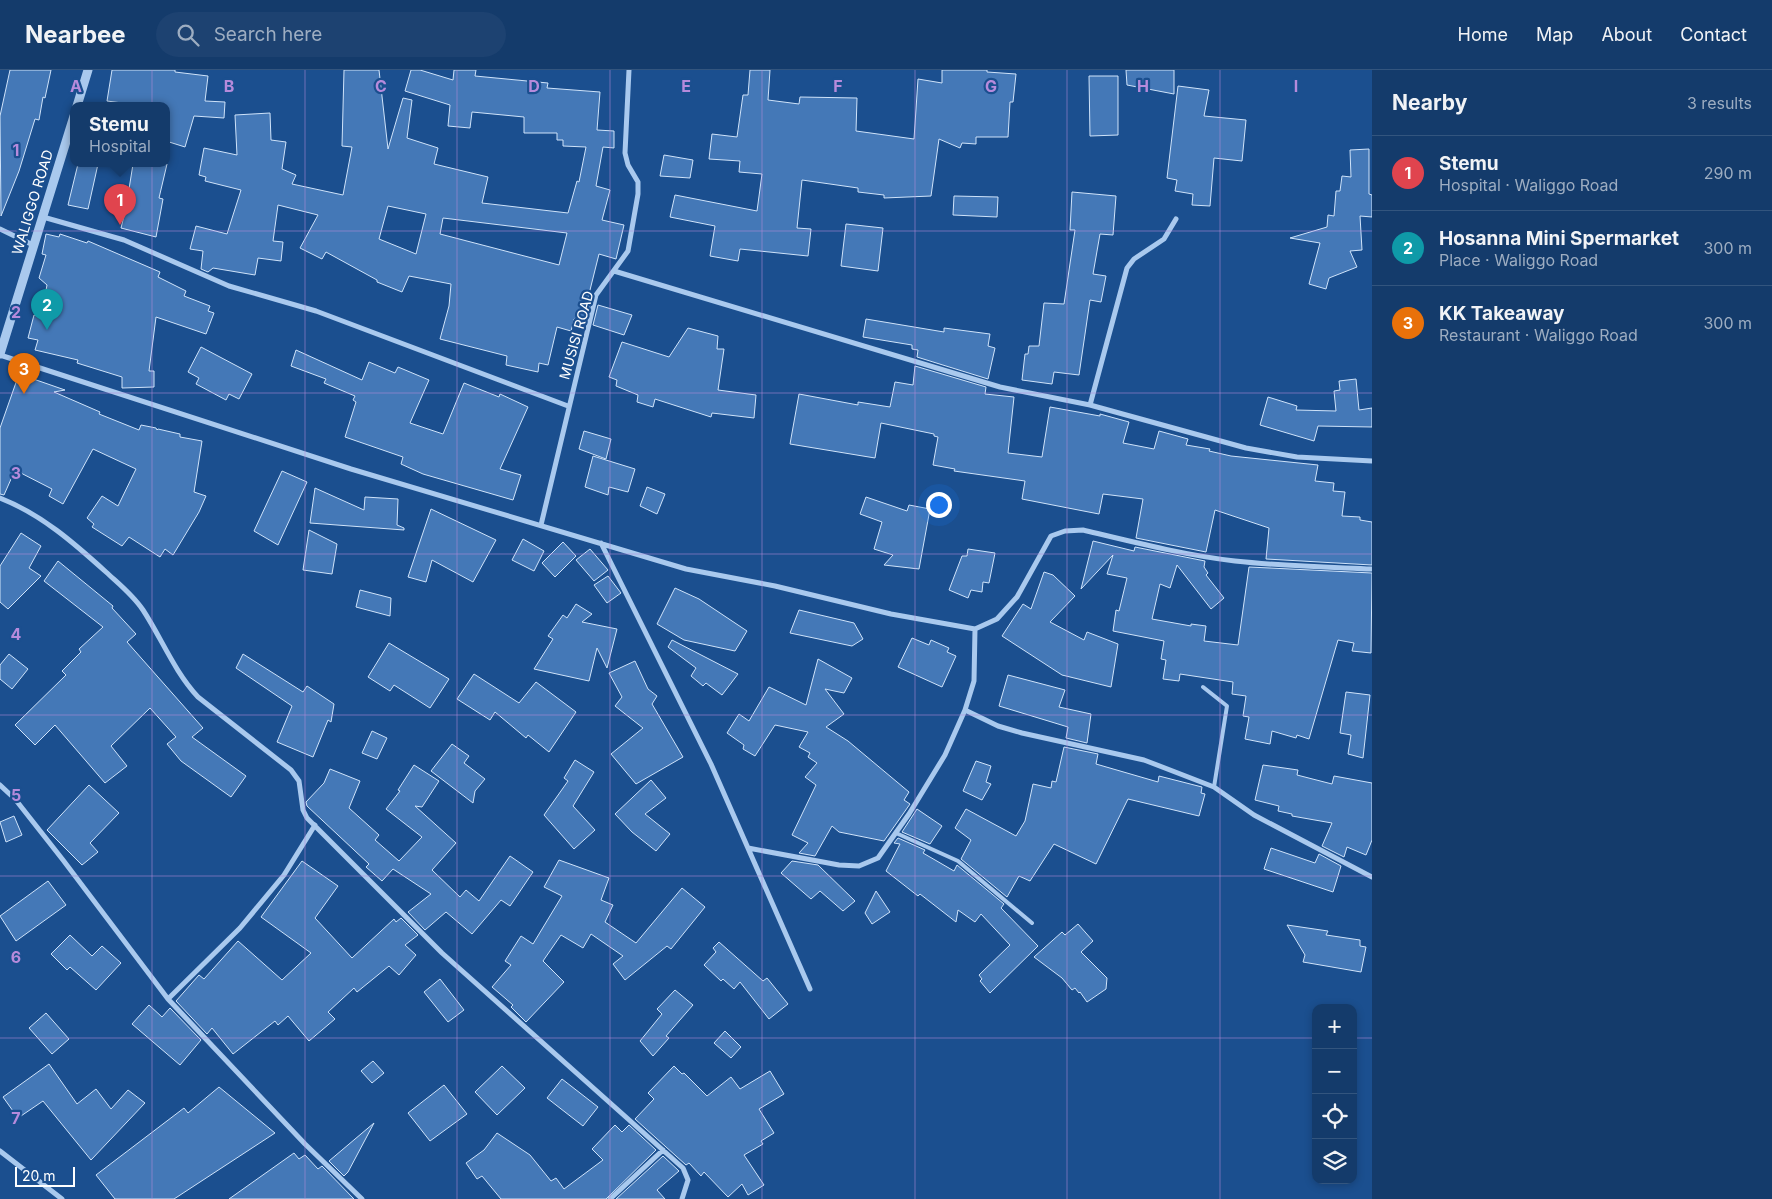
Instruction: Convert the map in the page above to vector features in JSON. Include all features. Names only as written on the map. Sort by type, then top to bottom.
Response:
[{"type":"street","points":[[78,102],[88,70]]},
{"type":"street","name":"MUSISI ROAD","points":[[540,525],[596,295],[628,251],[638,194],[638,182],[628,165],[625,153],[628,70]]},
{"type":"street","name":"WALIGGO ROAD","points":[[0,355],[70,129]]},
{"type":"street","points":[[42,217],[124,240],[229,286],[316,311],[568,406]]},
{"type":"street","points":[[1090,405],[1127,268],[1134,260],[1164,239],[1176,219]]},
{"type":"street","points":[[0,229],[33,245]]},
{"type":"street","points":[[614,271],[992,385],[1090,405],[1246,448],[1297,457],[1372,461]]},
{"type":"street","points":[[0,355],[351,469],[686,569],[775,586],[891,614],[975,629],[997,619],[1016,597],[1051,536],[1065,530],[1083,530],[1185,553],[1234,561],[1372,569]]},
{"type":"street","points":[[0,498],[24,509],[69,539],[126,590],[142,609],[184,682],[198,697],[296,776],[299,781],[303,810],[307,818],[442,954],[683,1168],[688,1180],[682,1199]]},
{"type":"street","points":[[602,543],[712,764],[810,989]]},
{"type":"street","points":[[748,848],[807,861],[858,866],[878,858],[945,755],[965,710],[974,681],[975,629]]},
{"type":"street","points":[[965,710],[998,726],[1144,760],[1214,787],[1254,814],[1372,877]]},
{"type":"street","points":[[0,785],[15,799],[63,860],[168,999],[306,1144],[362,1199]]},
{"type":"street","points":[[168,999],[240,928],[284,875],[315,825]]},
{"type":"street","points":[[610,1199],[663,1150]]},
{"type":"street","points":[[0,1151],[62,1199]]},
{"type":"lane","points":[[1203,687],[1226,706],[1214,787]]},
{"type":"lane","points":[[896,833],[958,861],[1032,923]]},
{"type":"building","points":[[10,70],[51,70],[39,120],[35,119],[19,171],[1,216],[0,116]]},
{"type":"building","points":[[112,70],[175,70],[175,72],[208,76],[205,101],[225,102],[224,118],[194,116],[185,147],[170,142],[170,102],[107,101]]},
{"type":"building","points":[[344,70],[379,70],[388,149],[403,98],[412,100],[407,138],[438,148],[434,164],[488,177],[482,203],[568,213],[577,181],[579,182],[586,147],[563,146],[563,140],[557,140],[557,133],[524,133],[524,117],[472,112],[470,128],[448,126],[450,105],[405,91],[411,70],[420,70],[453,80],[454,70],[476,70],[475,76],[548,83],[547,88],[600,92],[597,130],[614,131],[614,148],[603,147],[596,186],[610,190],[602,220],[624,225],[616,259],[599,254],[587,302],[590,303],[585,322],[574,319],[571,331],[557,327],[548,365],[539,363],[538,372],[506,365],[507,356],[440,339],[449,306],[451,284],[409,276],[402,292],[377,282],[377,280],[326,252],[322,259],[300,248],[318,215],[278,205],[273,241],[283,242],[281,261],[258,258],[255,275],[213,268],[208,272],[201,269],[203,251],[190,249],[196,226],[227,234],[241,190],[205,181],[206,177],[199,175],[204,148],[237,155],[235,115],[270,113],[271,140],[286,142],[282,169],[296,175],[292,184],[343,195],[352,147],[342,146]],"holes":[[[388,206],[426,214],[416,254],[379,239]],[[443,218],[567,233],[559,265],[440,234]]]},
{"type":"building","points":[[750,70],[770,70],[768,100],[799,104],[800,97],[857,98],[856,131],[914,139],[918,79],[942,83],[942,70],[987,70],[987,72],[1016,74],[1013,102],[1010,102],[1008,137],[976,137],[976,144],[962,143],[960,148],[939,139],[931,196],[884,198],[884,195],[858,192],[858,188],[802,180],[797,228],[811,229],[808,256],[740,249],[738,261],[710,256],[715,226],[670,217],[675,195],[757,211],[762,174],[739,172],[740,161],[709,159],[712,134],[737,137],[743,95],[748,95]]},
{"type":"building","points":[[1126,70],[1174,70],[1174,94],[1127,85]]},
{"type":"building","points":[[1089,76],[1118,76],[1118,135],[1090,136]]},
{"type":"building","points":[[1178,86],[1209,90],[1204,116],[1246,120],[1242,161],[1214,158],[1210,206],[1192,205],[1193,194],[1175,191],[1177,180],[1167,178]]},
{"type":"building","points":[[1369,149],[1369,194],[1372,195],[1372,217],[1360,216],[1362,250],[1350,251],[1357,267],[1329,278],[1326,289],[1309,284],[1320,243],[1290,238],[1327,227],[1328,215],[1334,216],[1336,191],[1340,191],[1342,176],[1351,177],[1350,150]]},
{"type":"building","points":[[664,155],[693,160],[690,178],[660,176]]},
{"type":"building","points":[[77,167],[97,167],[88,209],[68,205]]},
{"type":"building","points":[[133,167],[166,167],[159,198],[163,199],[156,237],[121,228]]},
{"type":"building","points":[[1072,192],[1116,196],[1113,235],[1100,234],[1093,274],[1106,276],[1101,302],[1090,300],[1079,375],[1054,372],[1052,384],[1022,380],[1025,354],[1028,354],[1029,346],[1039,346],[1044,303],[1064,304],[1075,230],[1070,230]]},
{"type":"building","points":[[954,196],[998,197],[997,217],[953,215]]},
{"type":"building","points":[[846,224],[883,228],[878,271],[841,266]]},
{"type":"building","points":[[46,234],[59,237],[60,234],[87,243],[88,241],[160,272],[158,277],[186,291],[184,296],[210,306],[208,311],[214,313],[206,334],[156,317],[149,371],[154,371],[154,387],[122,388],[122,377],[77,363],[78,360],[35,350],[38,340],[28,338],[34,315],[41,317],[47,285],[39,278],[46,255],[42,254]]},
{"type":"building","points":[[598,305],[632,315],[624,335],[593,325]]},
{"type":"building","points":[[866,319],[944,332],[944,328],[990,334],[988,346],[995,348],[988,379],[917,357],[918,350],[912,349],[912,345],[863,337]]},
{"type":"building","points":[[688,328],[718,336],[717,349],[724,349],[718,390],[756,395],[754,418],[712,413],[711,417],[655,399],[653,407],[637,402],[638,395],[616,386],[617,380],[609,377],[622,342],[669,357]]},
{"type":"building","points":[[201,347],[252,374],[239,399],[229,394],[226,400],[196,384],[199,378],[188,372]]},
{"type":"building","points":[[296,350],[362,380],[369,362],[395,373],[398,367],[429,380],[410,423],[443,434],[464,383],[499,397],[500,394],[528,407],[500,469],[521,475],[513,500],[423,474],[401,464],[403,457],[345,437],[356,402],[353,400],[355,396],[324,383],[326,379],[291,366]]},
{"type":"building","points":[[915,366],[986,387],[985,394],[1014,397],[1008,453],[1042,457],[1050,407],[1100,416],[1100,414],[1129,422],[1123,443],[1154,449],[1159,431],[1188,439],[1186,445],[1210,449],[1209,451],[1231,456],[1318,465],[1315,481],[1334,483],[1333,491],[1345,492],[1342,516],[1360,517],[1360,520],[1372,522],[1372,565],[1266,559],[1269,528],[1215,510],[1206,552],[1136,538],[1143,499],[1103,494],[1099,514],[1022,499],[1025,481],[954,471],[955,469],[933,465],[938,437],[934,436],[934,434],[881,423],[875,458],[790,444],[799,394],[858,405],[858,402],[890,407],[895,382],[913,385]]},
{"type":"building","points":[[19,374],[65,390],[54,392],[100,412],[99,414],[139,430],[141,425],[180,434],[180,437],[202,441],[194,492],[206,496],[199,512],[173,555],[165,549],[160,557],[129,537],[122,546],[92,527],[94,524],[87,518],[102,496],[118,506],[136,469],[93,449],[63,504],[49,496],[52,489],[15,470],[4,495],[0,494],[0,428]]},
{"type":"building","points":[[1356,379],[1359,410],[1372,408],[1372,427],[1318,426],[1314,441],[1260,425],[1268,397],[1297,406],[1296,410],[1336,411],[1334,391],[1340,390],[1339,381]]},
{"type":"building","points":[[584,431],[611,439],[606,459],[579,449]]},
{"type":"building","points":[[593,456],[635,469],[628,492],[609,487],[608,495],[585,487]]},
{"type":"building","points":[[282,471],[307,482],[278,545],[254,531]]},
{"type":"building","points":[[647,487],[665,494],[657,514],[640,506]]},
{"type":"building","points":[[315,488],[364,510],[365,497],[398,499],[397,525],[404,528],[404,530],[310,523]]},
{"type":"building","points":[[866,497],[907,511],[909,505],[930,509],[919,569],[884,565],[893,555],[874,549],[882,522],[860,514]]},
{"type":"building","points":[[431,509],[496,540],[473,582],[432,560],[426,582],[408,577]]},
{"type":"building","points":[[309,530],[337,544],[332,574],[303,570]]},
{"type":"building","points":[[21,533],[41,546],[29,568],[41,576],[8,609],[0,602],[0,566]]},
{"type":"building","points":[[523,539],[544,551],[534,571],[512,560]]},
{"type":"building","points":[[1093,541],[1134,551],[1135,547],[1205,561],[1204,567],[1208,573],[1206,575],[1224,598],[1211,609],[1177,565],[1170,588],[1160,584],[1152,619],[1191,626],[1191,624],[1206,626],[1204,641],[1238,645],[1249,567],[1372,573],[1371,653],[1352,651],[1354,643],[1338,640],[1309,739],[1297,735],[1296,738],[1272,731],[1270,744],[1245,739],[1249,717],[1243,716],[1246,696],[1232,694],[1233,682],[1180,674],[1179,681],[1163,679],[1166,660],[1161,659],[1164,641],[1113,631],[1116,610],[1119,611],[1127,578],[1107,574],[1113,555],[1081,589]]},
{"type":"building","points":[[563,542],[576,556],[555,577],[542,563]]},
{"type":"building","points":[[590,549],[608,570],[594,581],[576,560]]},
{"type":"building","points":[[968,549],[995,553],[989,583],[983,582],[982,592],[971,590],[968,598],[949,590],[962,556],[967,556]]},
{"type":"building","points":[[58,561],[113,606],[112,608],[136,634],[127,642],[203,728],[192,737],[246,776],[231,797],[181,761],[167,744],[176,737],[150,708],[111,746],[127,766],[105,783],[55,725],[35,745],[15,725],[66,675],[62,671],[81,652],[79,649],[103,627],[44,581]]},
{"type":"building","points":[[1044,572],[1053,575],[1075,596],[1050,622],[1084,640],[1087,632],[1118,644],[1111,687],[1062,675],[1002,636],[1023,604],[1031,609]]},
{"type":"building","points":[[608,576],[621,593],[607,603],[594,585]]},
{"type":"building","points":[[675,588],[699,599],[747,631],[735,651],[684,640],[657,624]]},
{"type":"building","points":[[360,590],[391,598],[390,616],[356,607]]},
{"type":"building","points":[[576,604],[592,614],[582,622],[617,629],[607,668],[597,648],[589,681],[534,669],[553,639],[548,636],[563,615],[567,618]]},
{"type":"building","points":[[799,610],[854,623],[863,639],[852,646],[790,633]]},
{"type":"building","points":[[912,638],[929,645],[931,640],[949,648],[947,652],[956,656],[942,687],[898,667]]},
{"type":"building","points":[[672,640],[738,674],[722,695],[706,683],[703,686],[691,676],[696,668],[668,647]]},
{"type":"building","points":[[389,643],[449,679],[430,708],[394,685],[390,691],[368,677]]},
{"type":"building","points":[[9,654],[28,669],[12,689],[0,679],[0,665]]},
{"type":"building","points":[[243,654],[303,692],[307,686],[334,704],[331,722],[328,720],[313,757],[277,742],[292,706],[236,668]]},
{"type":"building","points":[[818,659],[852,678],[844,693],[825,689],[844,714],[826,727],[848,741],[909,792],[904,800],[910,804],[884,841],[839,832],[832,826],[815,856],[799,853],[808,843],[792,835],[816,785],[805,777],[817,763],[808,757],[810,753],[799,747],[808,732],[775,725],[755,756],[743,749],[744,745],[727,733],[739,714],[749,721],[769,687],[806,705]]},
{"type":"building","points":[[635,661],[648,689],[657,696],[652,704],[683,757],[636,784],[611,754],[643,728],[615,706],[622,697],[609,673]]},
{"type":"building","points":[[474,674],[519,703],[536,682],[576,712],[549,752],[528,735],[526,738],[495,712],[490,720],[457,699]]},
{"type":"building","points":[[1008,675],[1065,690],[1059,707],[1091,714],[1087,743],[1066,738],[1068,727],[999,706]]},
{"type":"building","points":[[1346,692],[1370,695],[1363,758],[1348,754],[1351,735],[1340,733]]},
{"type":"building","points":[[372,731],[387,738],[377,759],[362,753]]},
{"type":"building","points":[[452,744],[469,756],[464,763],[485,779],[475,791],[473,803],[431,771]]},
{"type":"building","points":[[1064,747],[1098,754],[1096,764],[1158,782],[1159,776],[1202,787],[1201,793],[1205,794],[1199,816],[1128,799],[1096,864],[1054,844],[1030,881],[1019,876],[1007,897],[961,859],[971,840],[955,828],[966,809],[1016,836],[1025,821],[1033,784],[1051,788],[1052,781],[1056,782]]},
{"type":"building","points":[[575,760],[594,772],[573,806],[595,830],[574,849],[544,815],[568,781],[564,778]]},
{"type":"building","points":[[976,761],[991,766],[986,782],[991,784],[982,800],[963,791]]},
{"type":"building","points":[[414,765],[439,781],[422,807],[415,806],[456,843],[432,870],[460,897],[466,890],[479,901],[510,856],[533,872],[510,906],[501,900],[472,934],[446,912],[425,930],[408,912],[431,894],[393,869],[382,881],[366,867],[369,864],[307,806],[306,802],[324,783],[330,769],[360,781],[349,808],[379,835],[375,840],[399,861],[422,837],[386,809],[400,791],[398,790]]},
{"type":"building","points":[[1263,765],[1298,770],[1297,775],[1332,784],[1334,776],[1372,783],[1372,840],[1366,855],[1347,847],[1344,857],[1322,846],[1332,823],[1292,816],[1292,814],[1278,811],[1279,806],[1255,800]]},
{"type":"building","points":[[651,780],[666,798],[645,814],[670,834],[656,851],[632,832],[615,814]]},
{"type":"building","points":[[89,785],[119,813],[90,843],[98,852],[82,865],[47,830]]},
{"type":"building","points":[[917,809],[942,826],[930,844],[902,832]]},
{"type":"building","points":[[14,816],[22,835],[6,842],[0,822]]},
{"type":"building","points":[[898,838],[925,850],[923,853],[954,871],[957,865],[1004,904],[1001,908],[1038,946],[990,993],[980,981],[982,979],[979,975],[1010,945],[981,914],[975,922],[958,910],[956,922],[886,871],[900,844],[894,843]]},
{"type":"building","points":[[1271,848],[1315,863],[1319,854],[1341,866],[1333,892],[1264,869]]},
{"type":"building","points":[[559,860],[609,878],[601,900],[613,905],[605,922],[636,943],[682,888],[705,907],[671,949],[667,946],[625,980],[613,964],[623,956],[591,934],[583,948],[561,935],[543,961],[564,982],[526,1022],[511,1007],[513,1005],[492,987],[511,965],[505,961],[521,936],[533,944],[562,896],[544,887]]},
{"type":"building","points":[[302,861],[338,886],[315,918],[352,958],[394,919],[396,922],[401,918],[418,935],[405,945],[416,955],[399,975],[389,966],[357,992],[354,988],[328,1012],[335,1019],[309,1041],[288,1016],[278,1025],[275,1021],[233,1054],[212,1028],[207,1034],[176,1001],[199,975],[204,979],[238,941],[282,980],[311,953],[261,917]]},
{"type":"building","points":[[792,861],[818,865],[855,901],[843,911],[820,891],[811,899],[781,873]]},
{"type":"building","points":[[48,881],[66,905],[16,941],[0,916]]},
{"type":"building","points":[[876,891],[890,912],[872,924],[865,913]]},
{"type":"building","points":[[1078,924],[1093,941],[1081,952],[1107,978],[1106,989],[1087,1002],[1080,992],[1075,988],[1072,990],[1062,978],[1034,957],[1062,932],[1065,935]]},
{"type":"building","points":[[1287,925],[1328,931],[1326,935],[1360,940],[1360,946],[1366,947],[1361,972],[1303,962],[1305,955]]},
{"type":"building","points":[[70,935],[92,956],[102,946],[121,963],[96,990],[70,967],[67,970],[51,954]]},
{"type":"building","points":[[719,942],[763,981],[767,978],[788,1004],[769,1019],[740,982],[734,989],[723,979],[721,981],[704,965],[716,952],[713,948]]},
{"type":"building","points":[[440,979],[464,1010],[448,1022],[424,992]]},
{"type":"building","points":[[675,990],[693,1005],[666,1036],[669,1038],[653,1056],[640,1041],[662,1014],[657,1009]]},
{"type":"building","points":[[149,1005],[162,1017],[170,1008],[201,1040],[180,1065],[132,1024]]},
{"type":"building","points":[[46,1013],[69,1039],[52,1054],[29,1028]]},
{"type":"building","points":[[725,1031],[741,1047],[731,1058],[714,1043]]},
{"type":"building","points":[[373,1061],[384,1073],[372,1083],[361,1071]]},
{"type":"building","points":[[49,1064],[77,1104],[96,1089],[111,1109],[128,1090],[145,1103],[91,1160],[43,1101],[18,1118],[3,1097]]},
{"type":"building","points":[[502,1066],[525,1088],[497,1115],[475,1092]]},
{"type":"building","points":[[674,1066],[682,1074],[684,1073],[707,1096],[731,1077],[740,1089],[770,1071],[784,1094],[759,1109],[774,1133],[761,1141],[763,1144],[744,1155],[764,1185],[748,1195],[742,1184],[728,1197],[704,1172],[701,1176],[689,1163],[686,1165],[635,1119],[654,1099],[648,1093]]},
{"type":"building","points":[[562,1079],[598,1107],[583,1126],[547,1098]]},
{"type":"building","points":[[444,1085],[467,1114],[430,1141],[408,1113]]},
{"type":"building","points":[[219,1087],[275,1133],[174,1199],[115,1199],[96,1175],[184,1108],[188,1113]]},
{"type":"building","points":[[374,1123],[348,1172],[344,1176],[329,1161]]},
{"type":"building","points":[[615,1125],[622,1132],[629,1125],[656,1150],[606,1199],[501,1199],[482,1176],[477,1179],[466,1163],[484,1150],[497,1133],[530,1155],[551,1181],[556,1178],[564,1189],[603,1160],[592,1149]]},
{"type":"building","points":[[294,1153],[299,1159],[305,1155],[318,1169],[322,1166],[354,1199],[229,1199]]},
{"type":"building","points":[[663,1156],[679,1171],[657,1190],[665,1199],[616,1199]]},
{"type":"place","name":"Stemu","points":[[120,225]]},
{"type":"place","name":"Hosanna Mini Spermarket","points":[[47,330]]},
{"type":"place","name":"KK Takeaway","points":[[24,394]]}]
